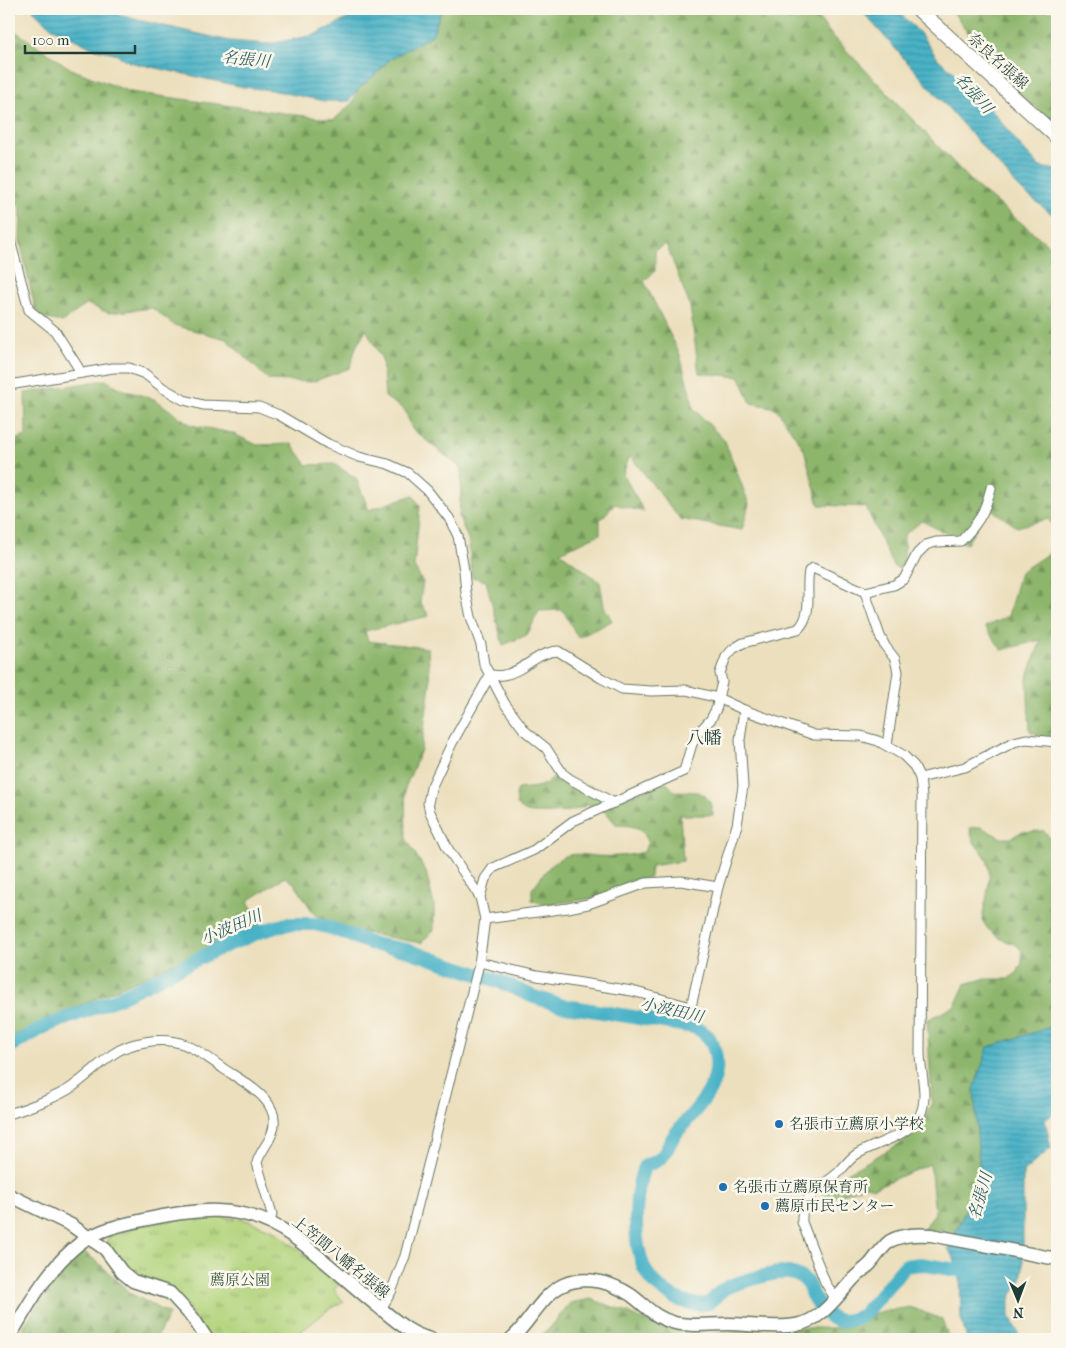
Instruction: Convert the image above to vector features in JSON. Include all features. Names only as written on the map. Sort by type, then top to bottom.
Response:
[{"type":"main road","name":"奈良名張線","points":[[918,9],[1057,137]]},
{"type":"main road","points":[[9,1195],[71,1225],[89,1237],[105,1249],[127,1277],[138,1283],[170,1293],[194,1318],[208,1339]]},
{"type":"main road","name":"上笠間八幡名張線","points":[[9,1338],[46,1277],[73,1248],[89,1237],[131,1223],[173,1213],[198,1210],[234,1213],[270,1223],[283,1230],[404,1328],[431,1339]]},
{"type":"main road","points":[[511,1339],[525,1326],[539,1306],[554,1291],[567,1283],[584,1280],[607,1284],[617,1288],[628,1294],[659,1318],[688,1326],[726,1324],[785,1326],[805,1323],[816,1317],[834,1302],[854,1278],[869,1265],[883,1247],[891,1241],[912,1234],[931,1235],[1057,1259]]},
{"type":"street","points":[[9,237],[29,310],[56,331],[81,372]]},
{"type":"street","points":[[9,385],[81,372],[130,368],[145,374],[163,388],[184,400],[203,405],[260,407],[279,415],[336,447],[359,457],[388,464],[408,473],[427,490],[449,518],[458,536],[466,594],[471,617],[481,645],[484,664],[505,704],[525,731],[546,748],[563,774],[614,804]]},
{"type":"street","points":[[480,897],[485,880],[493,868],[534,850],[573,821],[684,771],[692,744],[718,707],[722,682],[720,673],[726,657],[733,649],[744,642],[798,629],[804,623],[807,613],[809,571],[813,568],[865,592],[894,585],[904,578],[917,554],[926,545],[936,542],[960,541],[978,522],[986,509],[991,488]]},
{"type":"street","points":[[865,592],[880,636],[885,646],[896,659],[898,672],[887,745]]},
{"type":"street","points":[[490,674],[504,675],[536,657],[550,651],[558,651],[601,678],[622,688],[651,691],[686,690],[718,698],[744,710],[814,735],[861,736],[887,745],[909,761],[917,771],[920,778],[922,798],[920,1054],[924,1102],[919,1118],[911,1127],[856,1154],[833,1177],[815,1191],[805,1203],[802,1222],[834,1302]]},
{"type":"street","points":[[381,1309],[391,1292],[406,1256],[472,993],[479,963],[485,920],[480,897],[448,849],[430,812],[428,803],[432,788],[452,743],[490,674]]},
{"type":"street","points":[[479,963],[537,976],[632,991],[690,1007],[718,887],[737,825],[743,786],[740,740],[744,710]]},
{"type":"street","points":[[920,778],[965,767],[1014,742],[1026,739],[1057,742]]},
{"type":"street","points":[[485,920],[588,904],[646,883],[681,881],[718,887]]},
{"type":"street","points":[[9,1114],[62,1094],[81,1081],[95,1067],[126,1046],[166,1040],[186,1045],[257,1091],[275,1116],[274,1129],[258,1159],[272,1214],[270,1223]]},
{"type":"green space","points":[[442,9],[812,9],[829,32],[976,186],[1057,252],[1057,530],[1048,519],[1017,527],[988,507],[967,544],[922,521],[904,535],[904,571],[893,566],[866,507],[819,505],[804,449],[776,408],[751,403],[740,377],[699,373],[690,306],[666,244],[655,250],[655,271],[644,281],[680,355],[694,409],[725,441],[749,504],[742,530],[680,519],[630,456],[623,474],[644,512],[615,504],[600,520],[600,534],[560,552],[600,582],[604,606],[612,621],[578,638],[563,610],[539,611],[527,635],[503,645],[486,581],[472,577],[468,539],[459,517],[462,469],[412,429],[405,410],[385,397],[382,359],[366,329],[356,347],[350,368],[312,382],[269,380],[226,339],[174,325],[152,308],[109,313],[87,304],[62,322],[37,317],[20,241],[21,208],[9,198],[9,27],[71,69],[130,92],[334,120],[353,102],[359,88],[389,60],[432,35]]},
{"type":"green space","points":[[951,9],[1035,9],[1051,12],[1057,9],[1057,129],[997,72]]},
{"type":"green space","points":[[105,380],[124,390],[154,399],[191,425],[232,433],[257,445],[292,444],[307,465],[334,464],[356,478],[369,510],[413,495],[420,506],[414,567],[423,582],[420,601],[429,616],[365,631],[368,641],[428,648],[430,685],[421,750],[405,788],[406,838],[426,872],[434,905],[434,930],[421,943],[349,930],[315,915],[294,883],[285,877],[248,901],[260,924],[9,1038],[9,442],[26,436],[25,393]]},
{"type":"green space","points":[[1057,548],[1057,744],[1030,731],[1027,679],[1041,640],[1002,650],[985,627],[1008,616],[1020,572]]},
{"type":"green space","points":[[554,776],[560,776],[575,786],[592,786],[597,789],[608,803],[666,782],[674,791],[701,793],[708,800],[713,815],[680,815],[683,861],[651,866],[650,877],[627,882],[615,892],[598,898],[543,904],[532,900],[532,889],[550,866],[563,857],[577,854],[608,856],[644,852],[648,841],[636,827],[617,825],[604,811],[596,807],[586,805],[566,812],[540,813],[527,812],[517,805],[516,794],[518,789],[542,785]]},
{"type":"green space","points":[[981,827],[1001,838],[1011,838],[1021,832],[1044,831],[1057,846],[1057,1025],[988,1047],[979,1164],[980,1179],[955,1233],[923,1229],[935,1213],[930,1164],[873,1188],[867,1185],[817,1202],[840,1177],[906,1140],[922,1122],[932,1102],[927,1020],[955,1006],[965,984],[983,979],[1008,979],[1017,973],[1022,963],[1020,948],[997,936],[988,929],[982,920],[989,881],[988,865],[985,855],[974,841],[970,828]]},
{"type":"green space","name":"薦原公園","points":[[202,1216],[243,1219],[274,1230],[340,1283],[334,1290],[344,1302],[328,1310],[299,1333],[297,1339],[210,1339],[172,1289],[130,1274],[106,1244],[109,1236],[142,1225]]},
{"type":"green space","points":[[83,1251],[100,1264],[130,1293],[169,1314],[156,1339],[16,1339],[53,1280]]},
{"type":"green space","points":[[591,1299],[624,1311],[651,1324],[709,1334],[805,1328],[847,1328],[875,1313],[910,1307],[942,1319],[949,1339],[536,1339],[549,1329],[570,1303]]},
{"type":"water","name":"名張川","points":[[32,9],[102,9],[134,19],[230,41],[269,44],[314,35],[365,9],[442,9],[432,35],[389,60],[359,88],[349,101],[324,101],[271,90],[243,87],[129,62],[114,53],[92,48],[51,27]]},
{"type":"water","name":"名張川","points":[[860,9],[895,9],[920,33],[938,59],[960,77],[990,108],[1021,147],[1040,167],[1057,170],[1057,218],[1021,190]]},
{"type":"water","name":"名張川","points":[[1057,1025],[1057,1111],[1045,1120],[1051,1148],[1023,1172],[1023,1268],[1021,1279],[1010,1299],[1010,1316],[1021,1339],[967,1339],[961,1319],[960,1271],[948,1248],[980,1179],[974,1089],[988,1047]]},
{"type":"waterway","name":"小波田川","points":[[9,1047],[46,1026],[114,1000],[218,949],[262,931],[287,924],[315,924],[331,928],[372,944],[406,950],[498,981],[534,997],[560,1005],[694,1027],[707,1035],[714,1049],[716,1062],[716,1074],[712,1084],[707,1095],[675,1135],[663,1155],[644,1167],[638,1190],[636,1229],[643,1265],[652,1280],[676,1298],[694,1304],[706,1304],[711,1302],[720,1292],[734,1285],[764,1276],[789,1273],[806,1281],[812,1295],[827,1315],[833,1319],[846,1321],[863,1315],[905,1266],[920,1264],[976,1273]]},
{"type":"place","name":"名張市立薦原小学校","points":[[779,1124]]},
{"type":"place","name":"名張市立薦原保育所","points":[[723,1187]]},
{"type":"place","name":"薦原市民センター","points":[[765,1206]]},
{"type":"district","name":"八幡","points":[[704,738]]}]
